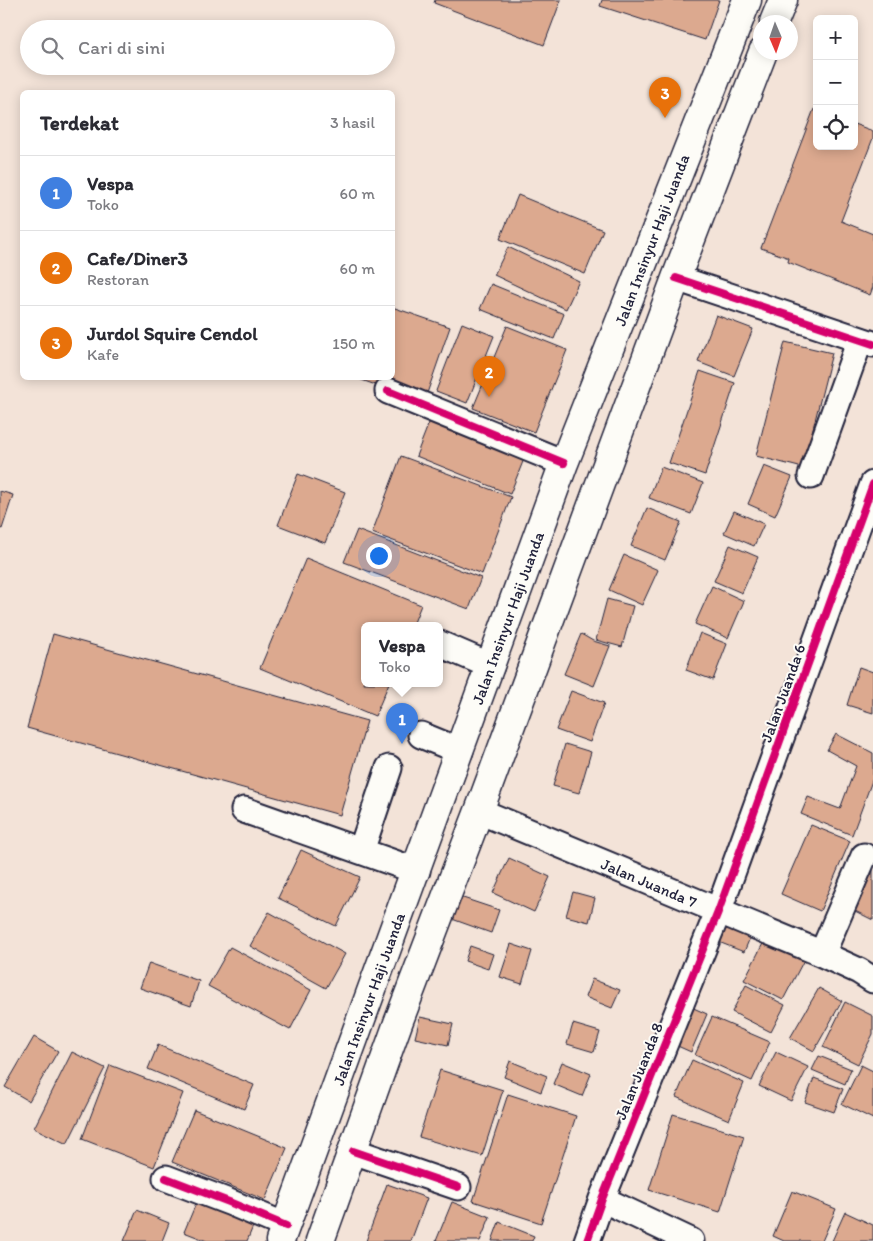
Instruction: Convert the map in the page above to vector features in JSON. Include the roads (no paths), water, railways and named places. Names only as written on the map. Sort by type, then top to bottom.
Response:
[{"type":"highway","name":"Jalan Insinyur Haji Juanda","points":[[283,1234],[564,463],[747,0]]},
{"type":"highway","points":[[777,15],[783,0]]},
{"type":"highway","points":[[320,1241],[398,1023],[479,811],[676,278],[760,60]]},
{"type":"street","points":[[676,278],[867,342],[811,476]]},
{"type":"street","points":[[388,391],[564,463]]},
{"type":"street","name":"Jalan Juanda 6","points":[[718,912],[873,484]]},
{"type":"street","points":[[443,645],[491,666]]},
{"type":"street","points":[[421,735],[460,751]]},
{"type":"street","points":[[361,851],[389,768]]},
{"type":"street","points":[[244,810],[416,871]]},
{"type":"street","name":"Jalan Juanda 7","points":[[479,811],[822,954],[859,971],[873,980]]},
{"type":"street","points":[[822,954],[864,856]]},
{"type":"street","name":"Jalan Juanda 8","points":[[587,1241],[602,1199],[718,912]]},
{"type":"street","points":[[353,1151],[458,1187]]},
{"type":"street","points":[[166,1178],[229,1202],[283,1234]]},
{"type":"street","points":[[602,1199],[691,1241]]},
{"type":"place","name":"Jurdol Squire Cendol","points":[[665,118]]},
{"type":"place","name":"Cafe/Diner3","points":[[489,397]]},
{"type":"place","name":"Vespa","points":[[402,744]]}]
